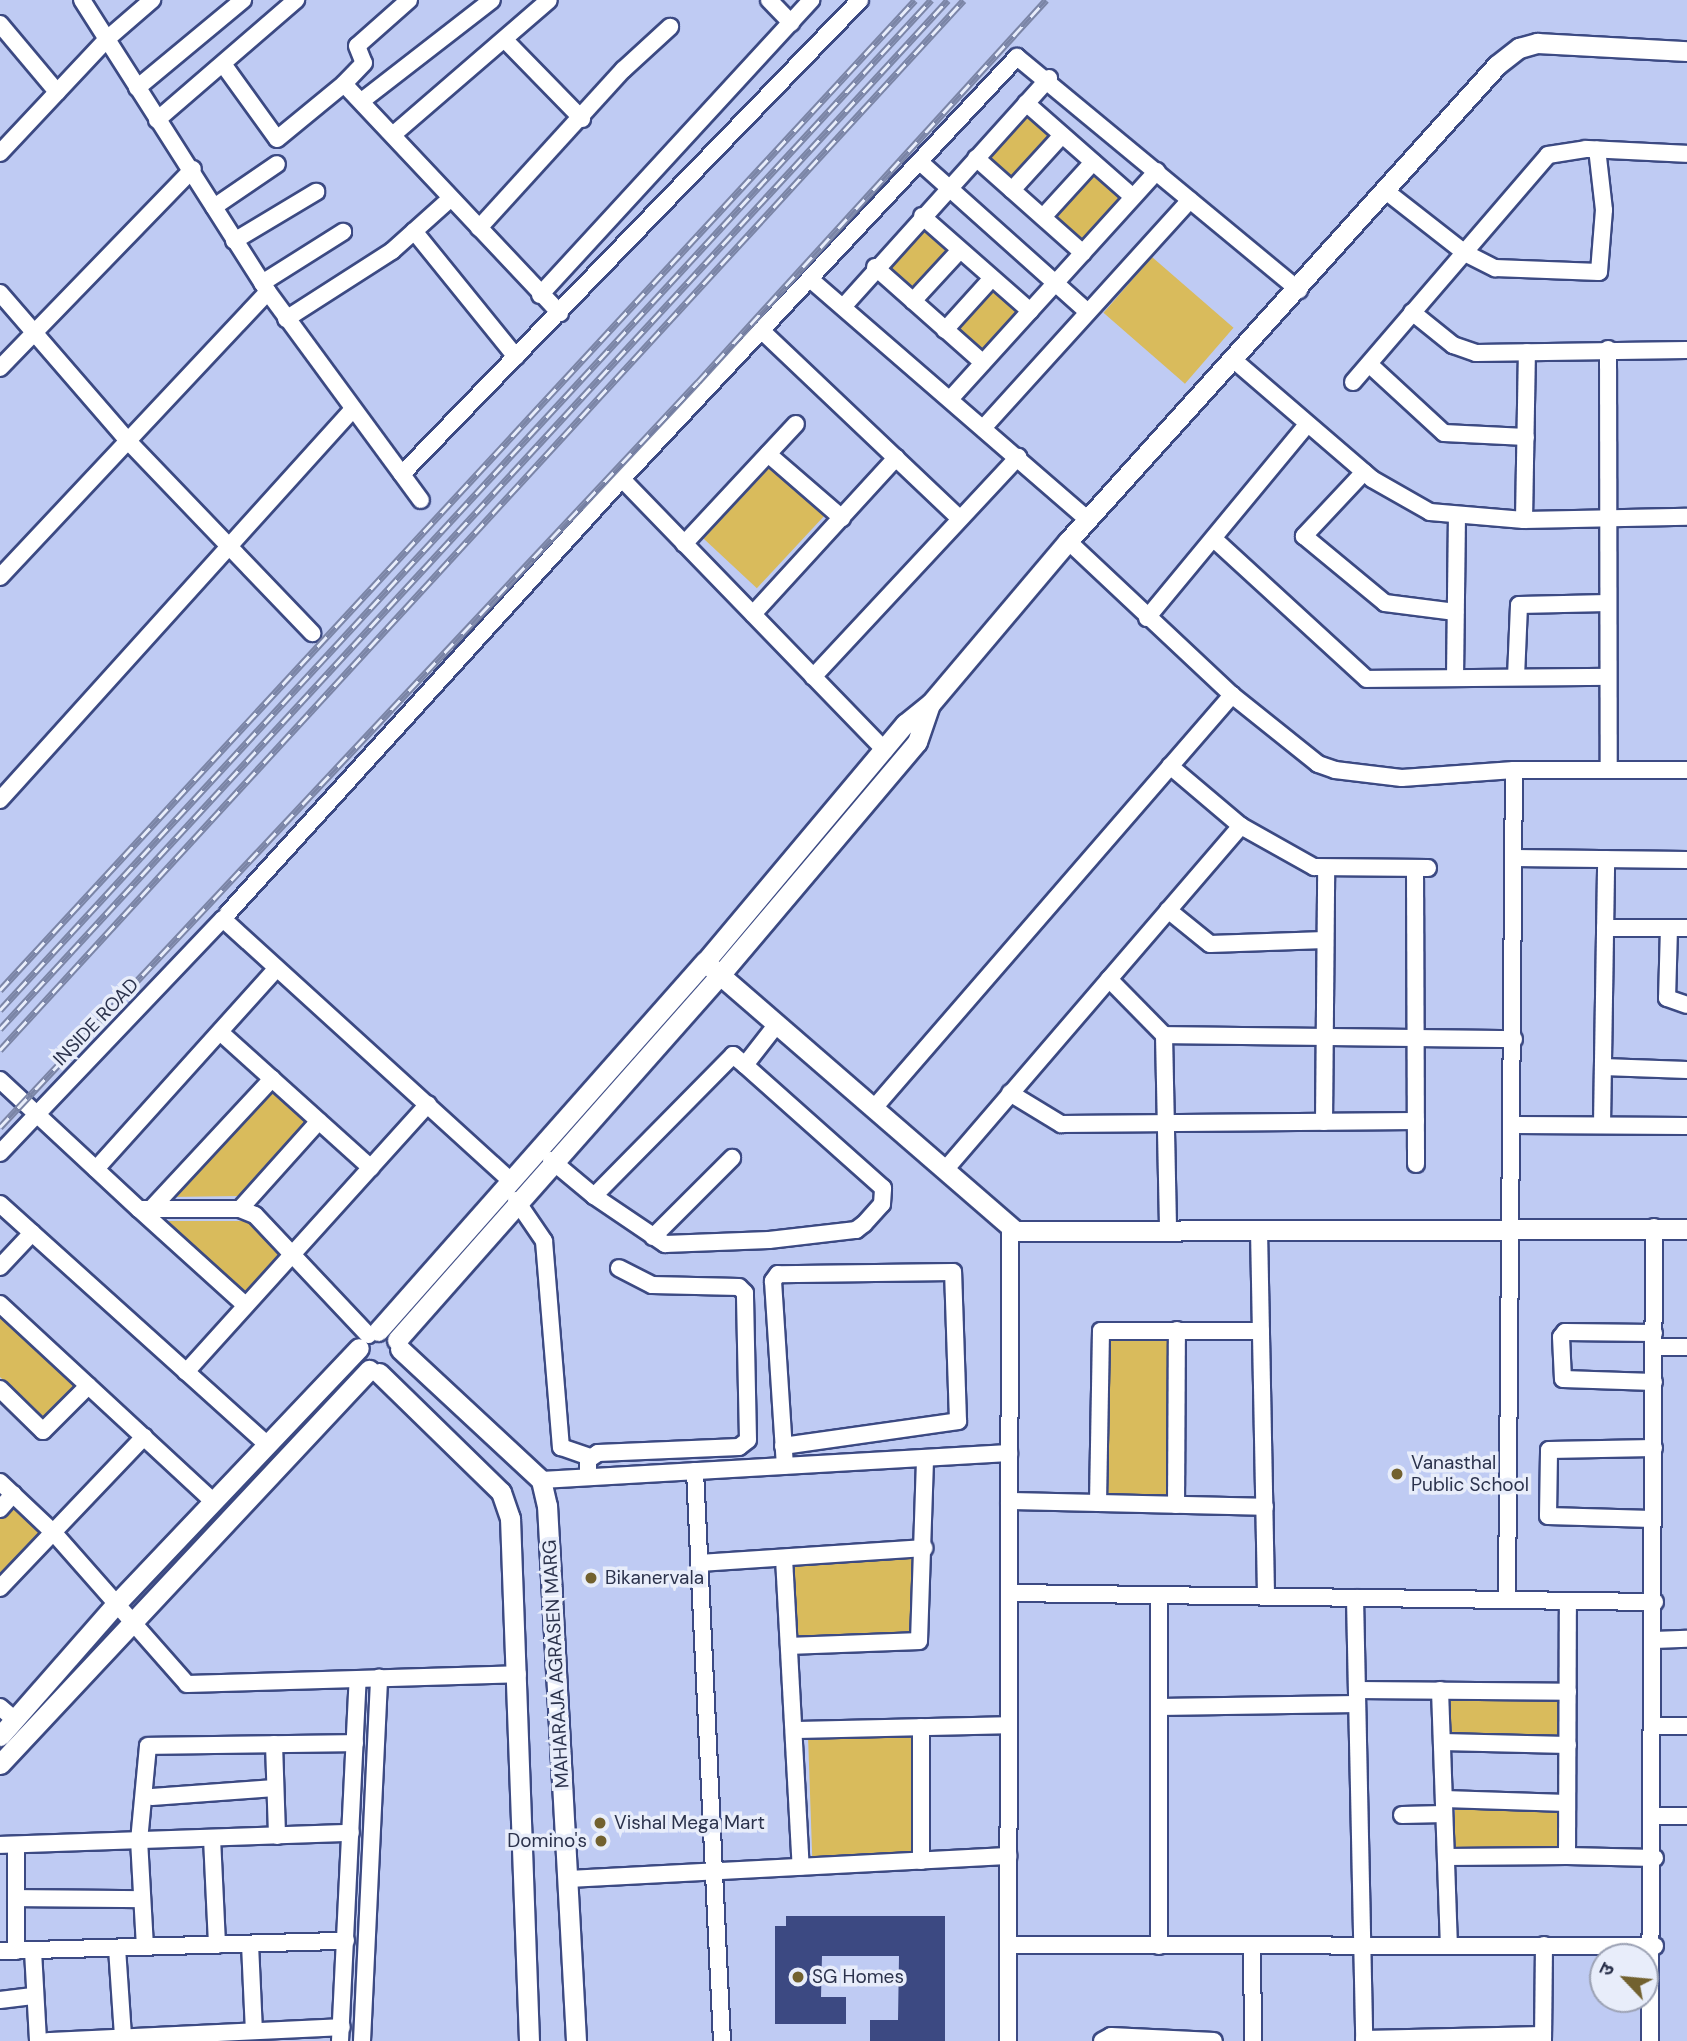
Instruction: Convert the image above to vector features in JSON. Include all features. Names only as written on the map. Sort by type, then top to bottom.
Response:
[{"type":"street","points":[[82,0],[156,120],[193,169],[234,241],[286,319],[421,500]]},
{"type":"street","points":[[0,153],[107,38],[152,0]]},
{"type":"street","points":[[137,88],[243,0]]},
{"type":"street","points":[[156,120],[296,0]]},
{"type":"street","points":[[223,64],[277,139],[344,84],[364,63],[357,46],[408,0]]},
{"type":"street","points":[[363,100],[492,0]]},
{"type":"street","points":[[395,132],[506,41],[549,0]]},
{"type":"street","points":[[769,0],[791,23]]},
{"type":"street","points":[[540,295],[811,0]]},
{"type":"street","points":[[402,474],[860,0]]},
{"type":"street","points":[[0,23],[57,92]]},
{"type":"street","points":[[479,229],[582,119],[623,70],[670,27]]},
{"type":"street","points":[[506,41],[582,119]]},
{"type":"street","points":[[0,1765],[115,1605],[368,1338],[509,1179],[713,968],[885,750],[931,703],[1068,541],[1299,290],[1497,65],[1519,48],[1536,43],[1687,51]]},
{"type":"street","name":"INSIDE ROAD","points":[[0,1153],[225,916],[622,479],[1017,57],[1049,78]]},
{"type":"street","points":[[843,307],[875,267],[1049,78],[1299,290]]},
{"type":"street","points":[[344,84],[395,132],[479,229],[560,313]]},
{"type":"street","points":[[1026,103],[1133,197]]},
{"type":"street","points":[[1012,190],[1062,135]]},
{"type":"street","points":[[1387,191],[1465,253],[1495,268],[1599,272],[1604,210],[1597,149]]},
{"type":"street","points":[[1353,383],[1548,155],[1597,149],[1687,154]]},
{"type":"street","points":[[976,158],[1083,253]]},
{"type":"street","points":[[920,162],[1088,312]]},
{"type":"street","points":[[1042,217],[1093,162]]},
{"type":"street","points":[[214,207],[277,164]]},
{"type":"street","points":[[0,368],[193,169]]},
{"type":"street","points":[[952,397],[1157,171]]},
{"type":"street","points":[[234,241],[316,192]]},
{"type":"street","points":[[286,319],[379,260],[451,198]]},
{"type":"street","points":[[985,426],[1190,200]]},
{"type":"street","points":[[922,216],[1030,311]]},
{"type":"street","points":[[414,231],[516,358]]},
{"type":"street","points":[[0,577],[129,442],[265,288],[344,232]]},
{"type":"street","points":[[913,301],[960,250]]},
{"type":"street","points":[[875,267],[983,363]]},
{"type":"street","points":[[946,330],[992,278]]},
{"type":"street","points":[[810,279],[952,397],[1088,521]]},
{"type":"street","points":[[0,293],[129,442],[232,546],[312,633]]},
{"type":"street","points":[[1412,312],[1468,352],[1687,350]]},
{"type":"street","points":[[761,330],[960,519]]},
{"type":"street","points":[[1608,349],[1609,770]]},
{"type":"street","points":[[1524,520],[1527,352]]},
{"type":"street","points":[[1235,361],[1306,426],[1364,472],[1417,508],[1457,516],[1524,520],[1687,517]]},
{"type":"street","points":[[1369,363],[1444,433],[1526,437]]},
{"type":"street","points":[[0,800],[353,409]]},
{"type":"street","points":[[684,544],[796,424]]},
{"type":"street","points":[[1147,618],[1306,426]]},
{"type":"street","points":[[768,454],[842,517]]},
{"type":"street","points":[[813,677],[1018,457]]},
{"type":"street","points":[[753,614],[896,458]]},
{"type":"street","points":[[1364,472],[1304,536],[1385,603],[1455,612]]},
{"type":"street","points":[[622,479],[885,750]]},
{"type":"street","points":[[1455,678],[1457,516]]},
{"type":"street","points":[[1214,539],[1362,677],[1608,677]]},
{"type":"street","points":[[1068,541],[1232,695],[1318,764],[1335,770],[1402,778],[1514,770],[1687,770]]},
{"type":"street","points":[[1516,677],[1520,604],[1608,603]]},
{"type":"street","points":[[874,1108],[1232,695]]},
{"type":"street","points":[[0,1736],[7,1714],[46,1700],[131,1622],[374,1372],[397,1364],[399,1344],[516,1200],[713,968],[916,742],[931,703]]},
{"type":"street","points":[[1170,766],[1241,826],[1304,863],[1326,869],[1422,868],[1412,1036],[1416,1164]]},
{"type":"street","points":[[1507,1599],[1507,1227],[1514,1125],[1514,770]]},
{"type":"street","points":[[945,1170],[1241,826]]},
{"type":"street","points":[[1514,858],[1687,860]]},
{"type":"street","points":[[1602,1125],[1606,859]]},
{"type":"street","points":[[1324,1122],[1326,869]]},
{"type":"street","points":[[1168,910],[1210,944],[1325,940]]},
{"type":"street","points":[[225,916],[276,969],[509,1179]]},
{"type":"street","points":[[1605,928],[1687,928]]},
{"type":"street","points":[[1669,928],[1667,998],[1687,1006]]},
{"type":"street","points":[[713,968],[1016,1231],[1507,1227],[1687,1229]]},
{"type":"street","points":[[96,1169],[276,969]]},
{"type":"street","points":[[1109,979],[1164,1035],[1162,1125],[1168,1230]]},
{"type":"street","points":[[746,1065],[777,1024]]},
{"type":"street","points":[[220,1032],[371,1168]]},
{"type":"street","points":[[1164,1035],[1324,1033],[1514,1039]]},
{"type":"street","points":[[551,1160],[594,1196],[666,1244],[856,1230],[882,1204],[883,1188],[733,1055],[594,1196]]},
{"type":"street","points":[[1603,1067],[1687,1070]]},
{"type":"street","points":[[145,1209],[272,1079]]},
{"type":"street","points":[[0,1080],[96,1169],[145,1209],[244,1304]]},
{"type":"street","points":[[1010,1093],[1061,1124],[1416,1121]]},
{"type":"street","points":[[186,1371],[428,1104]]},
{"type":"street","points":[[240,1209],[319,1121]]},
{"type":"street","points":[[1514,1125],[1687,1126]]},
{"type":"street","points":[[653,1237],[732,1158]]},
{"type":"street","points":[[516,1200],[544,1241],[561,1447],[590,1457],[739,1447],[748,1440],[745,1293],[739,1287],[652,1285],[618,1268]]},
{"type":"street","points":[[0,1204],[267,1444]]},
{"type":"street","points":[[145,1209],[240,1209],[256,1215],[368,1338],[374,1372]]},
{"type":"street","points":[[1008,2041],[1010,1226]]},
{"type":"street","points":[[1654,1227],[1652,1519],[1655,1602],[1655,1943]]},
{"type":"street","points":[[1259,1230],[1266,1597]]},
{"type":"street","points":[[0,1267],[32,1233]]},
{"type":"street","points":[[783,1446],[958,1422],[953,1272],[778,1275],[773,1281],[783,1446],[785,1466]]},
{"type":"street","points":[[0,1304],[214,1502]]},
{"type":"street","points":[[1176,1505],[1177,1330]]},
{"type":"street","points":[[1098,1503],[1101,1331],[1261,1331]]},
{"type":"street","points":[[1654,1382],[1563,1380],[1561,1337],[1565,1332],[1654,1340],[1687,1347]]},
{"type":"street","points":[[368,1338],[399,1344],[541,1480],[1010,1453]]},
{"type":"street","name":"MAHARAJA AGRASEN MARG","points":[[374,1372],[501,1492],[510,1518],[518,1674],[528,2041]]},
{"type":"street","points":[[0,1389],[43,1431],[88,1386]]},
{"type":"street","points":[[0,1588],[144,1437]]},
{"type":"street","points":[[1652,1519],[1548,1516],[1549,1450],[1654,1448]]},
{"type":"street","points":[[587,1477],[590,1457]]},
{"type":"street","points":[[789,1646],[919,1641],[925,1548],[925,1458]]},
{"type":"street","points":[[695,1471],[722,2041]]},
{"type":"street","name":"MAHARAJA AGRASEN MARG","points":[[541,1480],[547,1505],[576,2041]]},
{"type":"street","points":[[0,1482],[54,1533],[180,1680],[195,1686],[379,1677],[518,1674]]},
{"type":"street","points":[[0,1509],[13,1494]]},
{"type":"street","points":[[1009,1502],[1265,1507]]},
{"type":"street","points":[[700,1563],[925,1548]]},
{"type":"street","points":[[784,1558],[801,1867]]},
{"type":"street","points":[[1009,1593],[1655,1602]]},
{"type":"street","points":[[1159,1596],[1159,1946]]},
{"type":"street","points":[[1355,1598],[1364,2040],[1543,2038],[1544,1945]]},
{"type":"street","points":[[1567,1856],[1568,1601]]},
{"type":"street","points":[[1654,1640],[1687,1639]]},
{"type":"street","points":[[362,2041],[379,1677]]},
{"type":"street","points":[[48,2041],[254,2031],[341,2034],[358,1679]]},
{"type":"street","points":[[1159,1707],[1440,1690],[1568,1692]]},
{"type":"street","points":[[1440,1690],[1449,1945]]},
{"type":"street","points":[[794,1730],[1009,1725]]},
{"type":"street","points":[[1655,1726],[1687,1726]]},
{"type":"street","points":[[921,1727],[921,1861]]},
{"type":"street","points":[[1442,1742],[1568,1745]]},
{"type":"street","points":[[145,1947],[139,1841],[148,1746],[355,1743]]},
{"type":"street","points":[[274,1744],[277,1836]]},
{"type":"street","points":[[152,1797],[275,1788]]},
{"type":"street","points":[[1402,1815],[1444,1807],[1567,1803]]},
{"type":"street","points":[[1655,1816],[1687,1816]]},
{"type":"street","points":[[346,1941],[8,1951],[16,1898],[8,1845],[351,1833]]},
{"type":"street","points":[[212,1838],[217,1945]]},
{"type":"street","points":[[567,1879],[1008,1856]]},
{"type":"street","points":[[1446,1857],[1655,1858]]},
{"type":"street","points":[[16,1898],[142,1899]]},
{"type":"street","points":[[250,1944],[254,2031]]},
{"type":"street","points":[[1008,1945],[1589,1945]]},
{"type":"street","points":[[1252,1945],[1253,2041]]},
{"type":"street","points":[[117,1948],[123,2038]]},
{"type":"street","points":[[33,1951],[38,2041]]},
{"type":"street","points":[[0,2000],[35,1996]]},
{"type":"street","points":[[1650,2041],[1651,2013]]},
{"type":"street","points":[[1102,2041],[1214,2041]]},
{"type":"shaded area","points":[[1026,110],[1056,137],[1014,183],[985,156]]},
{"type":"shaded area","points":[[1093,171],[1123,198],[1082,243],[1052,216]]},
{"type":"shaded area","points":[[923,222],[953,250],[911,295],[881,267]]},
{"type":"shaded area","points":[[1152,257],[1234,328],[1185,384],[1103,313]]},
{"type":"shaded area","points":[[992,283],[1022,311],[980,356],[950,328]]},
{"type":"shaded area","points":[[771,466],[824,516],[757,588],[703,538]]},
{"type":"shaded area","points":[[271,1088],[309,1123],[240,1196],[169,1197]]},
{"type":"shaded area","points":[[161,1221],[248,1221],[283,1253],[245,1296]]},
{"type":"shaded area","points":[[0,1316],[78,1390],[48,1422],[0,1377]]},
{"type":"shaded area","points":[[1109,1337],[1171,1338],[1168,1497],[1106,1496]]},
{"type":"shaded area","points":[[14,1503],[48,1534],[0,1586],[0,1518]]},
{"type":"shaded area","points":[[912,1557],[913,1636],[794,1638],[793,1559]]},
{"type":"shaded area","points":[[1448,1695],[1563,1695],[1563,1737],[1448,1737]]},
{"type":"shaded area","points":[[911,1734],[915,1853],[812,1857],[808,1738]]},
{"type":"shaded area","points":[[1455,1808],[1562,1808],[1562,1850],[1455,1850]]},
{"type":"building","name":"SG Homes","points":[[786,1916],[945,1916],[945,2041],[870,2041],[870,2020],[898,2020],[899,1956],[822,1956],[821,1997],[846,1997],[846,2024],[775,2024],[775,1926],[786,1926]]},
{"type":"railway","points":[[0,990],[915,0]]},
{"type":"railway","points":[[0,1010],[931,0]]},
{"type":"railway","points":[[0,1029],[948,0]]},
{"type":"railway","points":[[0,1050],[964,0]]},
{"type":"railway","points":[[0,1127],[698,382],[1046,0]]},
{"type":"place","name":"Vanasthal Public School","points":[[1397,1474]]},
{"type":"place","name":"Bikanervala","points":[[591,1578]]},
{"type":"place","name":"Vishal Mega Mart","points":[[600,1823]]},
{"type":"place","name":"Domino's","points":[[601,1841]]},
{"type":"place","name":"SG Homes","points":[[798,1977]]}]
